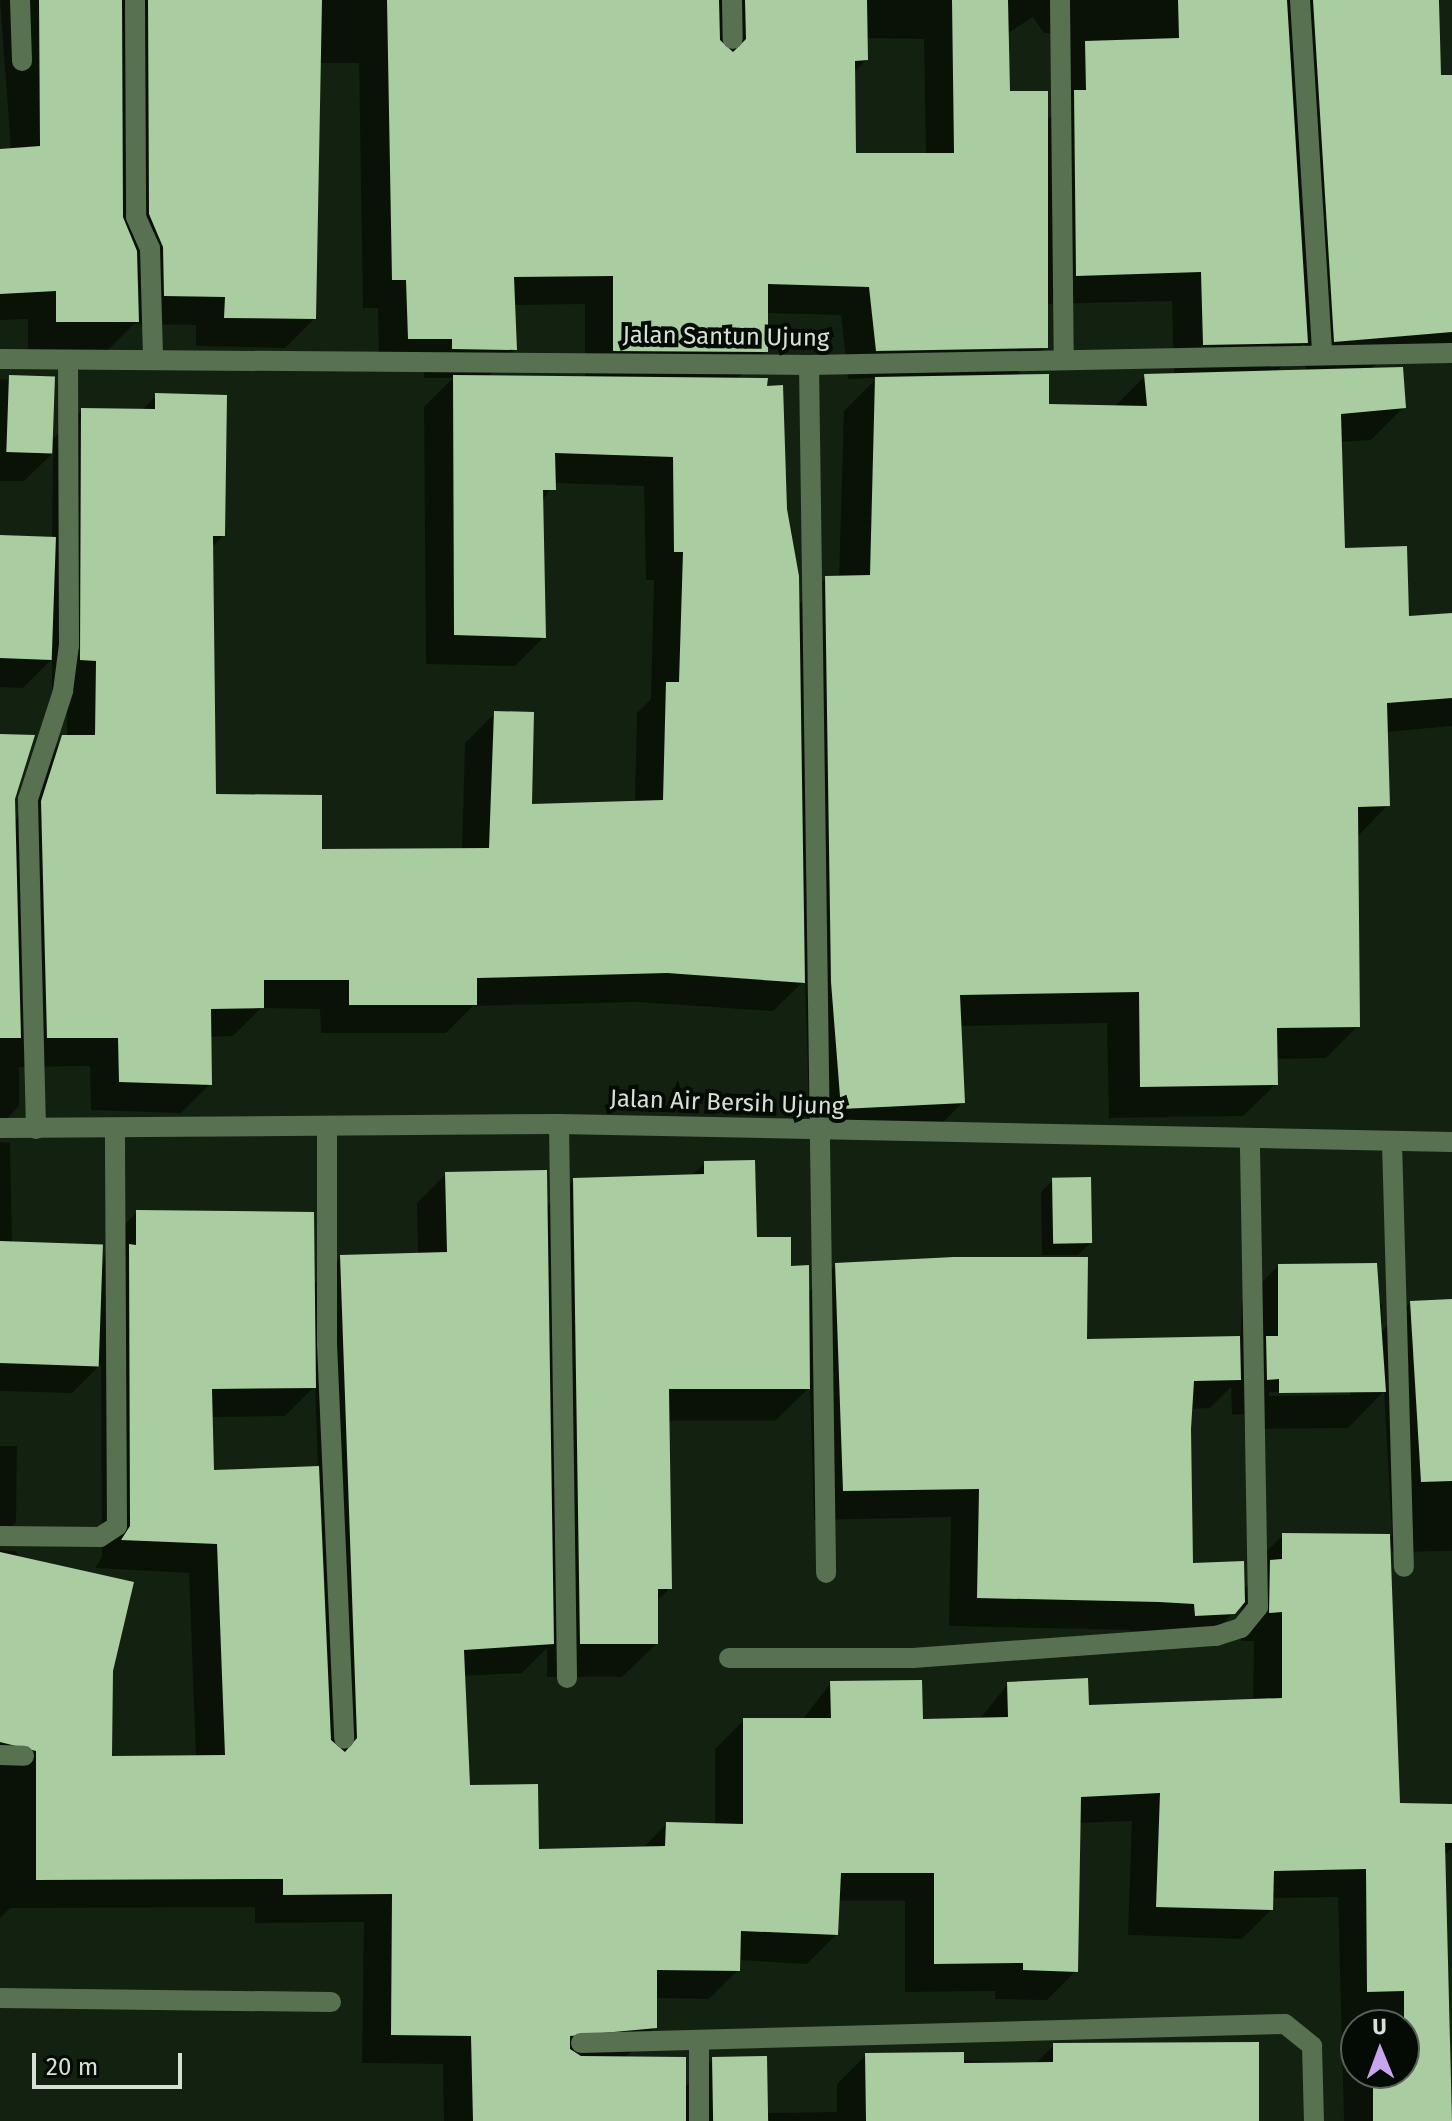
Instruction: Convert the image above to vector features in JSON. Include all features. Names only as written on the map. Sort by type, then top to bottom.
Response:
[{"type":"street","points":[[20,0],[22,61]]},
{"type":"street","points":[[135,0],[136,217],[150,248],[153,357]]},
{"type":"street","points":[[732,0],[733,39]]},
{"type":"street","points":[[1060,0],[1064,360]]},
{"type":"street","points":[[1300,0],[1322,352]]},
{"type":"street","name":"Jalan Santun Ujung","points":[[0,359],[153,357],[809,365],[1322,352],[1452,353]]},
{"type":"street","points":[[36,1129],[28,799],[63,691],[69,645],[68,360]]},
{"type":"street","points":[[809,365],[826,1573]]},
{"type":"street","points":[[559,1124],[567,1678]]},
{"type":"street","name":"Jalan Air Bersih Ujung","points":[[0,1128],[559,1124],[1250,1142],[1452,1142]]},
{"type":"street","points":[[327,1127],[327,1344],[344,1739]]},
{"type":"street","points":[[0,1536],[100,1537],[117,1526],[115,1128]]},
{"type":"street","points":[[729,1658],[913,1658],[1216,1636],[1241,1628],[1258,1607],[1250,1142]]},
{"type":"street","points":[[1392,1142],[1404,1567]]},
{"type":"street","points":[[0,1755],[24,1756]]},
{"type":"street","points":[[0,1998],[331,2002]]},
{"type":"street","points":[[581,2043],[1285,2024],[1312,2046],[1314,2121]]},
{"type":"street","points":[[699,2042],[699,2121]]},
{"type":"building","points":[[39,0],[122,0],[123,217],[137,251],[139,322],[56,322],[56,291],[0,294],[0,149],[40,146]]},
{"type":"building","points":[[148,0],[322,0],[316,319],[224,318],[225,297],[164,296],[163,247],[149,214]]},
{"type":"building","points":[[387,0],[719,0],[720,40],[733,52],[746,39],[745,0],[867,0],[868,60],[855,61],[856,153],[954,153],[952,0],[1008,0],[1010,91],[1048,91],[1048,348],[876,351],[869,287],[768,284],[768,352],[613,351],[613,276],[514,277],[517,350],[452,349],[452,339],[408,339],[406,280],[392,280]]},
{"type":"building","points":[[1178,0],[1287,0],[1308,343],[1203,345],[1201,272],[1076,276],[1074,90],[1086,90],[1085,41],[1179,38]]},
{"type":"building","points":[[1313,0],[1439,0],[1441,75],[1452,75],[1452,332],[1334,342]]},
{"type":"building","points":[[1403,367],[1406,408],[1341,414],[1345,548],[1407,546],[1409,616],[1452,613],[1452,698],[1387,703],[1390,806],[1358,807],[1360,1027],[1277,1028],[1278,1085],[1140,1087],[1139,992],[960,995],[965,1103],[841,1109],[831,982],[825,576],[870,575],[875,377],[1049,374],[1049,404],[1147,406],[1144,374]]},
{"type":"building","points":[[9,375],[55,377],[52,454],[6,452]]},
{"type":"building","points":[[453,375],[768,378],[767,386],[783,385],[787,509],[799,576],[805,983],[667,973],[477,978],[477,1005],[349,1005],[349,980],[264,980],[264,1008],[211,1009],[212,1085],[119,1082],[118,1038],[47,1038],[41,801],[62,735],[95,735],[96,661],[80,660],[81,408],[155,409],[155,393],[227,395],[225,536],[213,536],[216,794],[322,795],[322,849],[489,848],[494,711],[534,712],[532,804],[663,800],[666,682],[679,682],[683,552],[674,552],[673,457],[555,453],[556,490],[543,490],[546,638],[454,635]]},
{"type":"building","points":[[0,535],[56,537],[52,660],[0,658]]},
{"type":"building","points":[[0,734],[35,735],[15,799],[21,1038],[0,1038]]},
{"type":"building","points":[[755,1160],[757,1237],[791,1237],[791,1266],[809,1265],[810,1389],[669,1389],[672,1589],[658,1589],[658,1644],[580,1644],[573,1178],[704,1174],[704,1161]]},
{"type":"building","points":[[547,1170],[554,1644],[464,1650],[470,1785],[538,1784],[539,1849],[665,1846],[666,1822],[743,1824],[743,1718],[831,1718],[830,1681],[922,1680],[923,1719],[1008,1717],[1007,1682],[1088,1678],[1089,1705],[1282,1698],[1282,1612],[1269,1613],[1270,1560],[1282,1559],[1282,1533],[1390,1534],[1400,1803],[1452,1804],[1452,1843],[1445,1843],[1452,2121],[1373,2121],[1373,2089],[1420,2089],[1420,2009],[1404,2009],[1404,1991],[1367,1992],[1366,1869],[1274,1871],[1273,1910],[1156,1907],[1160,1793],[1081,1797],[1078,1972],[1023,1970],[1023,1963],[934,1964],[934,1873],[841,1873],[838,1935],[741,1931],[740,1971],[657,1970],[657,2028],[570,2036],[570,2049],[581,2056],[686,2057],[686,2121],[473,2121],[471,2036],[391,2035],[392,1894],[283,1895],[283,1879],[36,1880],[36,1751],[0,1742],[0,1552],[134,1582],[113,1671],[112,1756],[225,1755],[217,1544],[121,1540],[130,1526],[129,1244],[136,1245],[136,1210],[314,1212],[316,1388],[212,1389],[214,1470],[319,1466],[331,1740],[345,1752],[357,1738],[340,1255],[447,1252],[445,1172]]},
{"type":"building","points":[[1091,1177],[1092,1243],[1053,1244],[1052,1178]]},
{"type":"building","points":[[0,1241],[103,1245],[99,1367],[0,1363]]},
{"type":"building","points":[[954,1257],[1088,1257],[1087,1339],[1240,1336],[1241,1380],[1194,1381],[1191,1429],[1193,1563],[1244,1561],[1245,1602],[1235,1614],[1195,1616],[1194,1604],[977,1598],[979,1489],[843,1491],[835,1263]]},
{"type":"building","points":[[1377,1263],[1386,1392],[1279,1393],[1279,1379],[1267,1380],[1266,1336],[1278,1336],[1278,1264]]},
{"type":"building","points":[[1452,1299],[1452,1481],[1421,1482],[1410,1301]]},
{"type":"building","points":[[1259,2042],[1259,2121],[866,2121],[865,2053],[964,2052],[964,2063],[1053,2062],[1053,2043]]},
{"type":"building","points":[[767,2056],[768,2121],[713,2121],[712,2057]]}]
